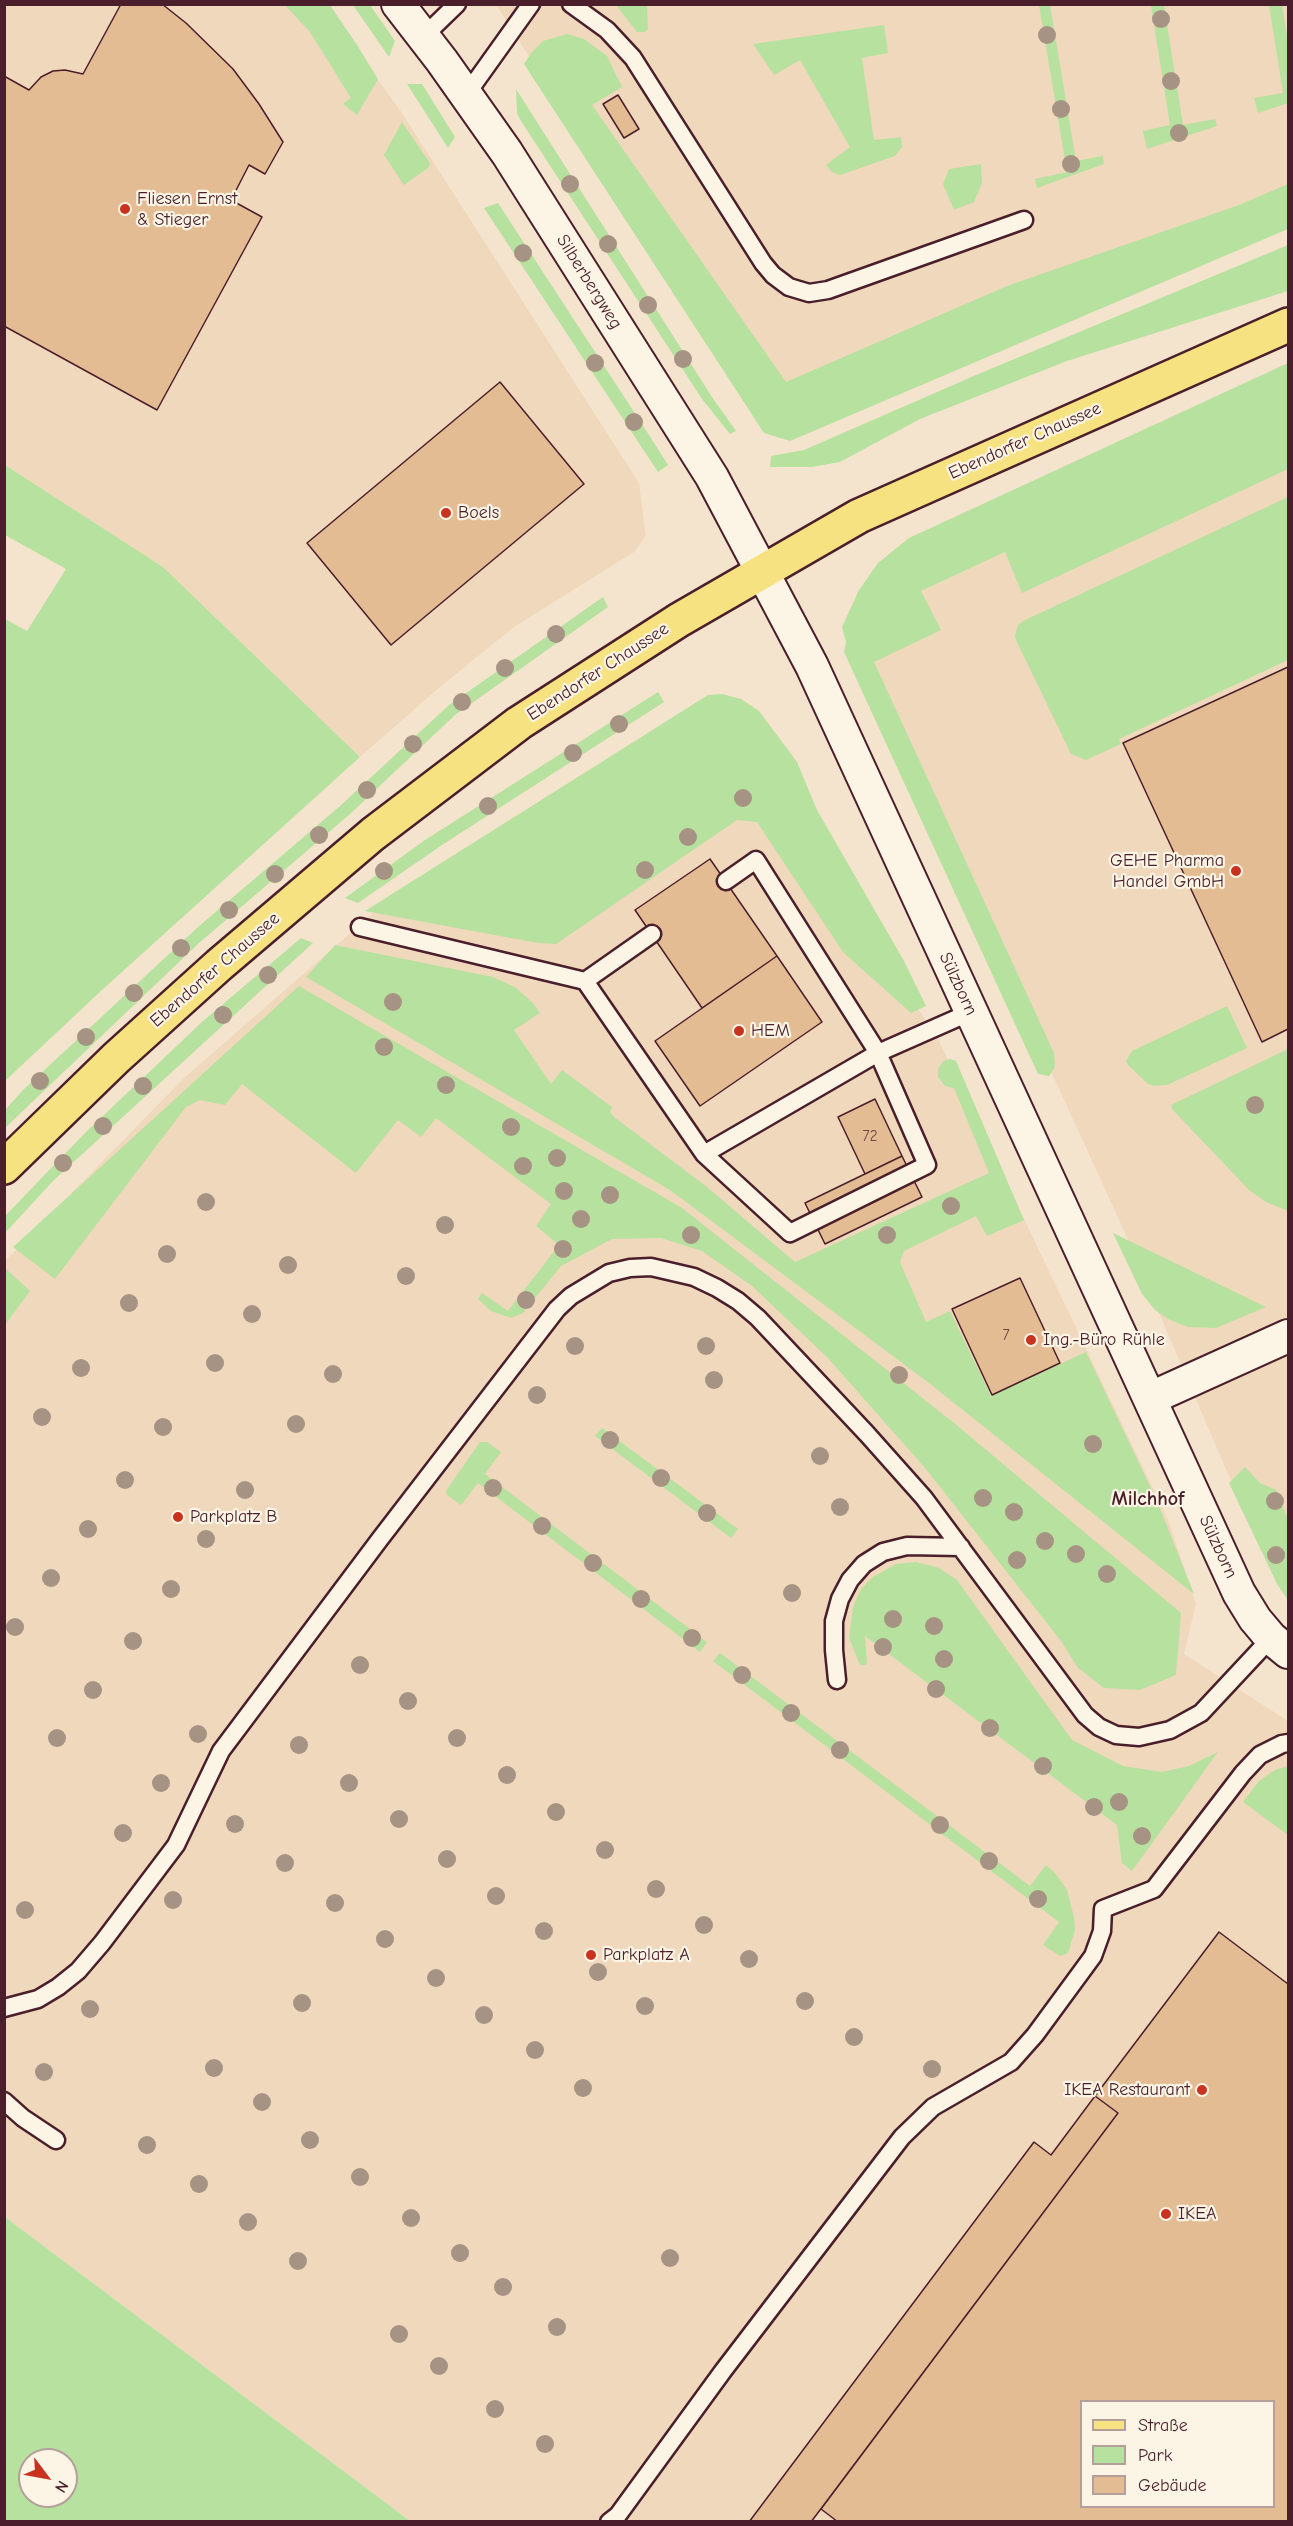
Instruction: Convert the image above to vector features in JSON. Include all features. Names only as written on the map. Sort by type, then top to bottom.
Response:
[{"type":"main road","name":"Ebendorfer Chaussee","points":[[4,1167],[167,1011],[373,834],[519,723],[662,631],[859,516],[1288,325]]},
{"type":"street","name":"Silberbergweg","points":[[398,4],[507,153],[712,477],[762,572]]},
{"type":"street","name":"Sülzborn","points":[[762,572],[812,666],[1239,1593],[1280,1645]]},
{"type":"street","points":[[1151,1398],[1288,1336]]},
{"type":"lane","points":[[423,37],[457,4]]},
{"type":"lane","points":[[466,95],[531,4]]},
{"type":"lane","points":[[571,4],[607,30],[633,58],[763,263],[772,275],[789,287],[808,293],[828,290],[1024,220]]},
{"type":"lane","points":[[360,927],[585,981],[704,1155],[790,1233],[927,1166],[878,1053],[756,860],[726,882]]},
{"type":"lane","points":[[585,981],[652,934]]},
{"type":"lane","points":[[704,1155],[878,1053],[971,1012]]},
{"type":"lane","points":[[4,2008],[38,1999],[58,1987],[78,1971],[102,1943],[176,1845],[221,1751],[380,1539],[545,1323],[571,1296],[609,1273],[630,1268],[651,1267],[694,1277],[738,1301],[758,1318],[894,1463],[961,1547],[1085,1715],[1098,1727],[1116,1735],[1139,1737],[1170,1730],[1201,1713],[1226,1689],[1280,1645]]},
{"type":"lane","points":[[837,1680],[834,1621],[840,1599],[850,1580],[864,1564],[883,1552],[908,1546],[961,1547]]},
{"type":"lane","points":[[609,2522],[618,2515],[723,2371],[902,2138],[933,2107],[1011,2062],[1035,2035],[1093,1956],[1102,1931],[1103,1909],[1154,1889],[1243,1773],[1260,1755],[1288,1743]]},
{"type":"lane","points":[[4,2101],[23,2118],[56,2140]]},
{"type":"shaded area","points":[[5,5],[323,5],[400,110],[639,483],[646,536],[634,552],[514,627],[440,687],[360,757],[163,567],[5,465]]},
{"type":"shaded area","points":[[496,5],[1288,5],[1288,224],[759,416]]},
{"type":"shaded area","points":[[1288,420],[1288,1584],[1227,1472],[1121,1224],[863,662],[859,620]]},
{"type":"shaded area","points":[[706,702],[877,945],[939,1041],[1169,1522],[1196,1604],[1184,1654],[1288,1721],[1288,2521],[410,2521],[5,2217],[5,1261],[184,1078],[379,908]]},
{"type":"green space","points":[[285,5],[330,5],[357,45],[378,79],[357,115],[343,104],[351,98],[310,32]]},
{"type":"green space","points":[[353,5],[370,5],[395,41],[389,57]]},
{"type":"green space","points":[[616,5],[647,5],[648,29],[645,32],[637,32]]},
{"type":"green space","points":[[1039,5],[1050,5],[1076,161],[1103,156],[1104,164],[1037,188],[1035,179],[1067,172]]},
{"type":"green space","points":[[1151,5],[1164,5],[1183,125],[1215,119],[1217,126],[1147,149],[1143,131],[1170,125]]},
{"type":"green space","points":[[1269,5],[1282,5],[1288,42],[1288,103],[1258,113],[1254,98],[1283,93]]},
{"type":"green space","points":[[884,25],[888,53],[862,58],[874,140],[901,137],[902,147],[895,156],[840,175],[832,172],[826,165],[850,147],[800,60],[774,75],[753,44]]},
{"type":"green space","points":[[567,34],[584,39],[607,56],[622,87],[592,105],[786,382],[1007,286],[1239,205],[1288,184],[1288,229],[790,441],[764,433],[524,64],[543,41]]},
{"type":"green space","points":[[407,84],[422,84],[455,137],[448,148]]},
{"type":"green space","points":[[516,89],[736,431],[730,434],[702,399],[521,121],[517,113]]},
{"type":"green space","points":[[402,122],[430,163],[428,168],[404,185],[384,155]]},
{"type":"green space","points":[[981,164],[982,183],[974,202],[954,210],[943,184],[949,169]]},
{"type":"green space","points":[[498,203],[668,465],[658,472],[484,208]]},
{"type":"green space","points":[[1288,245],[1288,291],[1067,361],[920,419],[840,462],[812,467],[770,467],[771,456],[804,450],[976,375]]},
{"type":"green space","points":[[1288,363],[1288,469],[1022,593],[1005,552],[921,591],[941,630],[874,662],[1054,1053],[1055,1067],[1049,1076],[1038,1074],[844,652],[846,642],[842,627],[859,590],[878,563],[909,538]]},
{"type":"green space","points":[[5,465],[163,567],[360,757],[102,990],[5,1081],[5,619],[27,631],[66,569],[5,535]]},
{"type":"green space","points":[[1288,497],[1288,660],[1119,739],[1121,744],[1086,760],[1071,754],[1016,640],[1018,625]]},
{"type":"green space","points":[[603,597],[608,607],[455,715],[349,815],[199,943],[5,1128],[5,1110],[23,1090],[198,927],[340,806],[449,705]]},
{"type":"green space","points":[[658,692],[664,702],[442,845],[358,903],[345,898],[425,840]]},
{"type":"green space","points":[[722,694],[741,699],[759,711],[797,762],[817,810],[904,961],[926,1006],[911,1013],[843,952],[757,822],[737,820],[556,944],[538,943],[365,911],[708,695]]},
{"type":"green space","points":[[301,938],[313,943],[55,1179],[5,1233],[5,1216],[85,1133],[203,1021]]},
{"type":"green space","points":[[335,945],[493,977],[515,987],[533,1003],[540,1013],[514,1030],[551,1084],[562,1070],[612,1107],[610,1112],[614,1117],[707,1187],[795,1262],[989,1173],[954,1088],[945,1086],[938,1077],[938,1069],[943,1061],[950,1059],[956,1061],[1024,1220],[987,1236],[976,1216],[904,1251],[900,1262],[926,1322],[950,1311],[991,1396],[1086,1352],[1157,1501],[1194,1594],[929,1383],[670,1190],[306,977]]},
{"type":"green space","points":[[299,986],[682,1208],[954,1423],[1181,1613],[1176,1675],[1140,1690],[1104,1688],[1078,1668],[1061,1641],[926,1469],[827,1357],[752,1286],[702,1251],[661,1238],[612,1239],[561,1266],[523,1313],[511,1318],[491,1311],[478,1299],[482,1293],[508,1311],[559,1245],[536,1226],[551,1204],[436,1118],[421,1137],[398,1120],[356,1173],[242,1084],[225,1105],[200,1100],[186,1107],[55,1279],[13,1247]]},
{"type":"green space","points":[[1227,1006],[1247,1048],[1167,1085],[1148,1084],[1128,1065],[1126,1061],[1132,1051]]},
{"type":"green space","points":[[1288,1049],[1288,1211],[1266,1202],[1249,1190],[1172,1109],[1171,1105]]},
{"type":"green space","points":[[1113,1233],[1266,1307],[1216,1328],[1188,1327],[1170,1320],[1155,1310],[1142,1294]]},
{"type":"green space","points":[[5,1268],[30,1291],[4,1325]]},
{"type":"green space","points":[[602,1428],[738,1529],[731,1538],[595,1436]]},
{"type":"green space","points":[[480,1442],[487,1442],[501,1452],[485,1474],[707,1642],[700,1652],[478,1483],[461,1505],[447,1495],[446,1491]]},
{"type":"green space","points":[[1245,1467],[1260,1483],[1276,1490],[1288,1519],[1288,1600],[1277,1584],[1229,1483]]},
{"type":"green space","points":[[916,1562],[939,1568],[957,1580],[1072,1740],[1123,1766],[1162,1772],[1189,1766],[1218,1752],[1132,1871],[1122,1863],[1117,1825],[865,1636],[867,1663],[860,1665],[849,1638],[853,1607],[861,1589],[873,1577],[896,1564]]},
{"type":"green space","points":[[720,1653],[1030,1886],[1046,1865],[1067,1890],[1074,1917],[1075,1930],[1068,1953],[1060,1956],[1043,1945],[1059,1922],[713,1661]]},
{"type":"green space","points":[[1288,1766],[1288,1835],[1243,1802],[1259,1781],[1275,1770]]},
{"type":"green space","points":[[5,2217],[410,2521],[5,2521]]},
{"type":"building","name":"Fliesen Ernst & Stieger","points":[[121,4],[162,4],[186,23],[233,69],[283,142],[265,174],[249,165],[231,200],[262,217],[157,410],[4,326],[4,76],[29,90],[41,77],[53,71],[65,70],[83,74]]},
{"type":"building","points":[[618,95],[639,129],[624,138],[603,104]]},
{"type":"building","name":"Boels","points":[[500,382],[584,484],[391,645],[307,543]]},
{"type":"building","name":"GEHE Pharma Handel GmbH","points":[[1288,667],[1288,1029],[1262,1042],[1123,743]]},
{"type":"building","points":[[710,859],[777,956],[702,1008],[635,910]]},
{"type":"building","name":"HEM","points":[[777,956],[822,1022],[700,1106],[655,1041]]},
{"type":"building","points":[[875,1099],[902,1156],[865,1174],[838,1117]]},
{"type":"building","points":[[902,1156],[922,1197],[825,1244],[805,1203]]},
{"type":"building","points":[[1020,1278],[1060,1363],[992,1395],[952,1309]]},
{"type":"building","name":"IKEA","points":[[1219,1932],[1288,1984],[1288,2522],[838,2522],[821,2509],[1118,2113],[1095,2096]]},
{"type":"building","points":[[1095,2096],[1118,2113],[811,2522],[749,2522],[1034,2142],[1051,2155]]},
{"type":"place","name":"Fliesen Ernst & Stieger","points":[[125,209]]},
{"type":"place","name":"Boels","points":[[446,513]]},
{"type":"place","name":"GEHE Pharma Handel GmbH","points":[[1236,871]]},
{"type":"place","name":"HEM","points":[[739,1031]]},
{"type":"place","name":"Ing.-Büro Rühle","points":[[1031,1340]]},
{"type":"place","name":"Parkplatz B","points":[[178,1517]]},
{"type":"place","name":"Parkplatz A","points":[[591,1955]]},
{"type":"place","name":"IKEA Restaurant","points":[[1202,2090]]},
{"type":"place","name":"IKEA","points":[[1166,2214]]},
{"type":"district","name":"Milchhof","points":[[1148,1499]]}]
